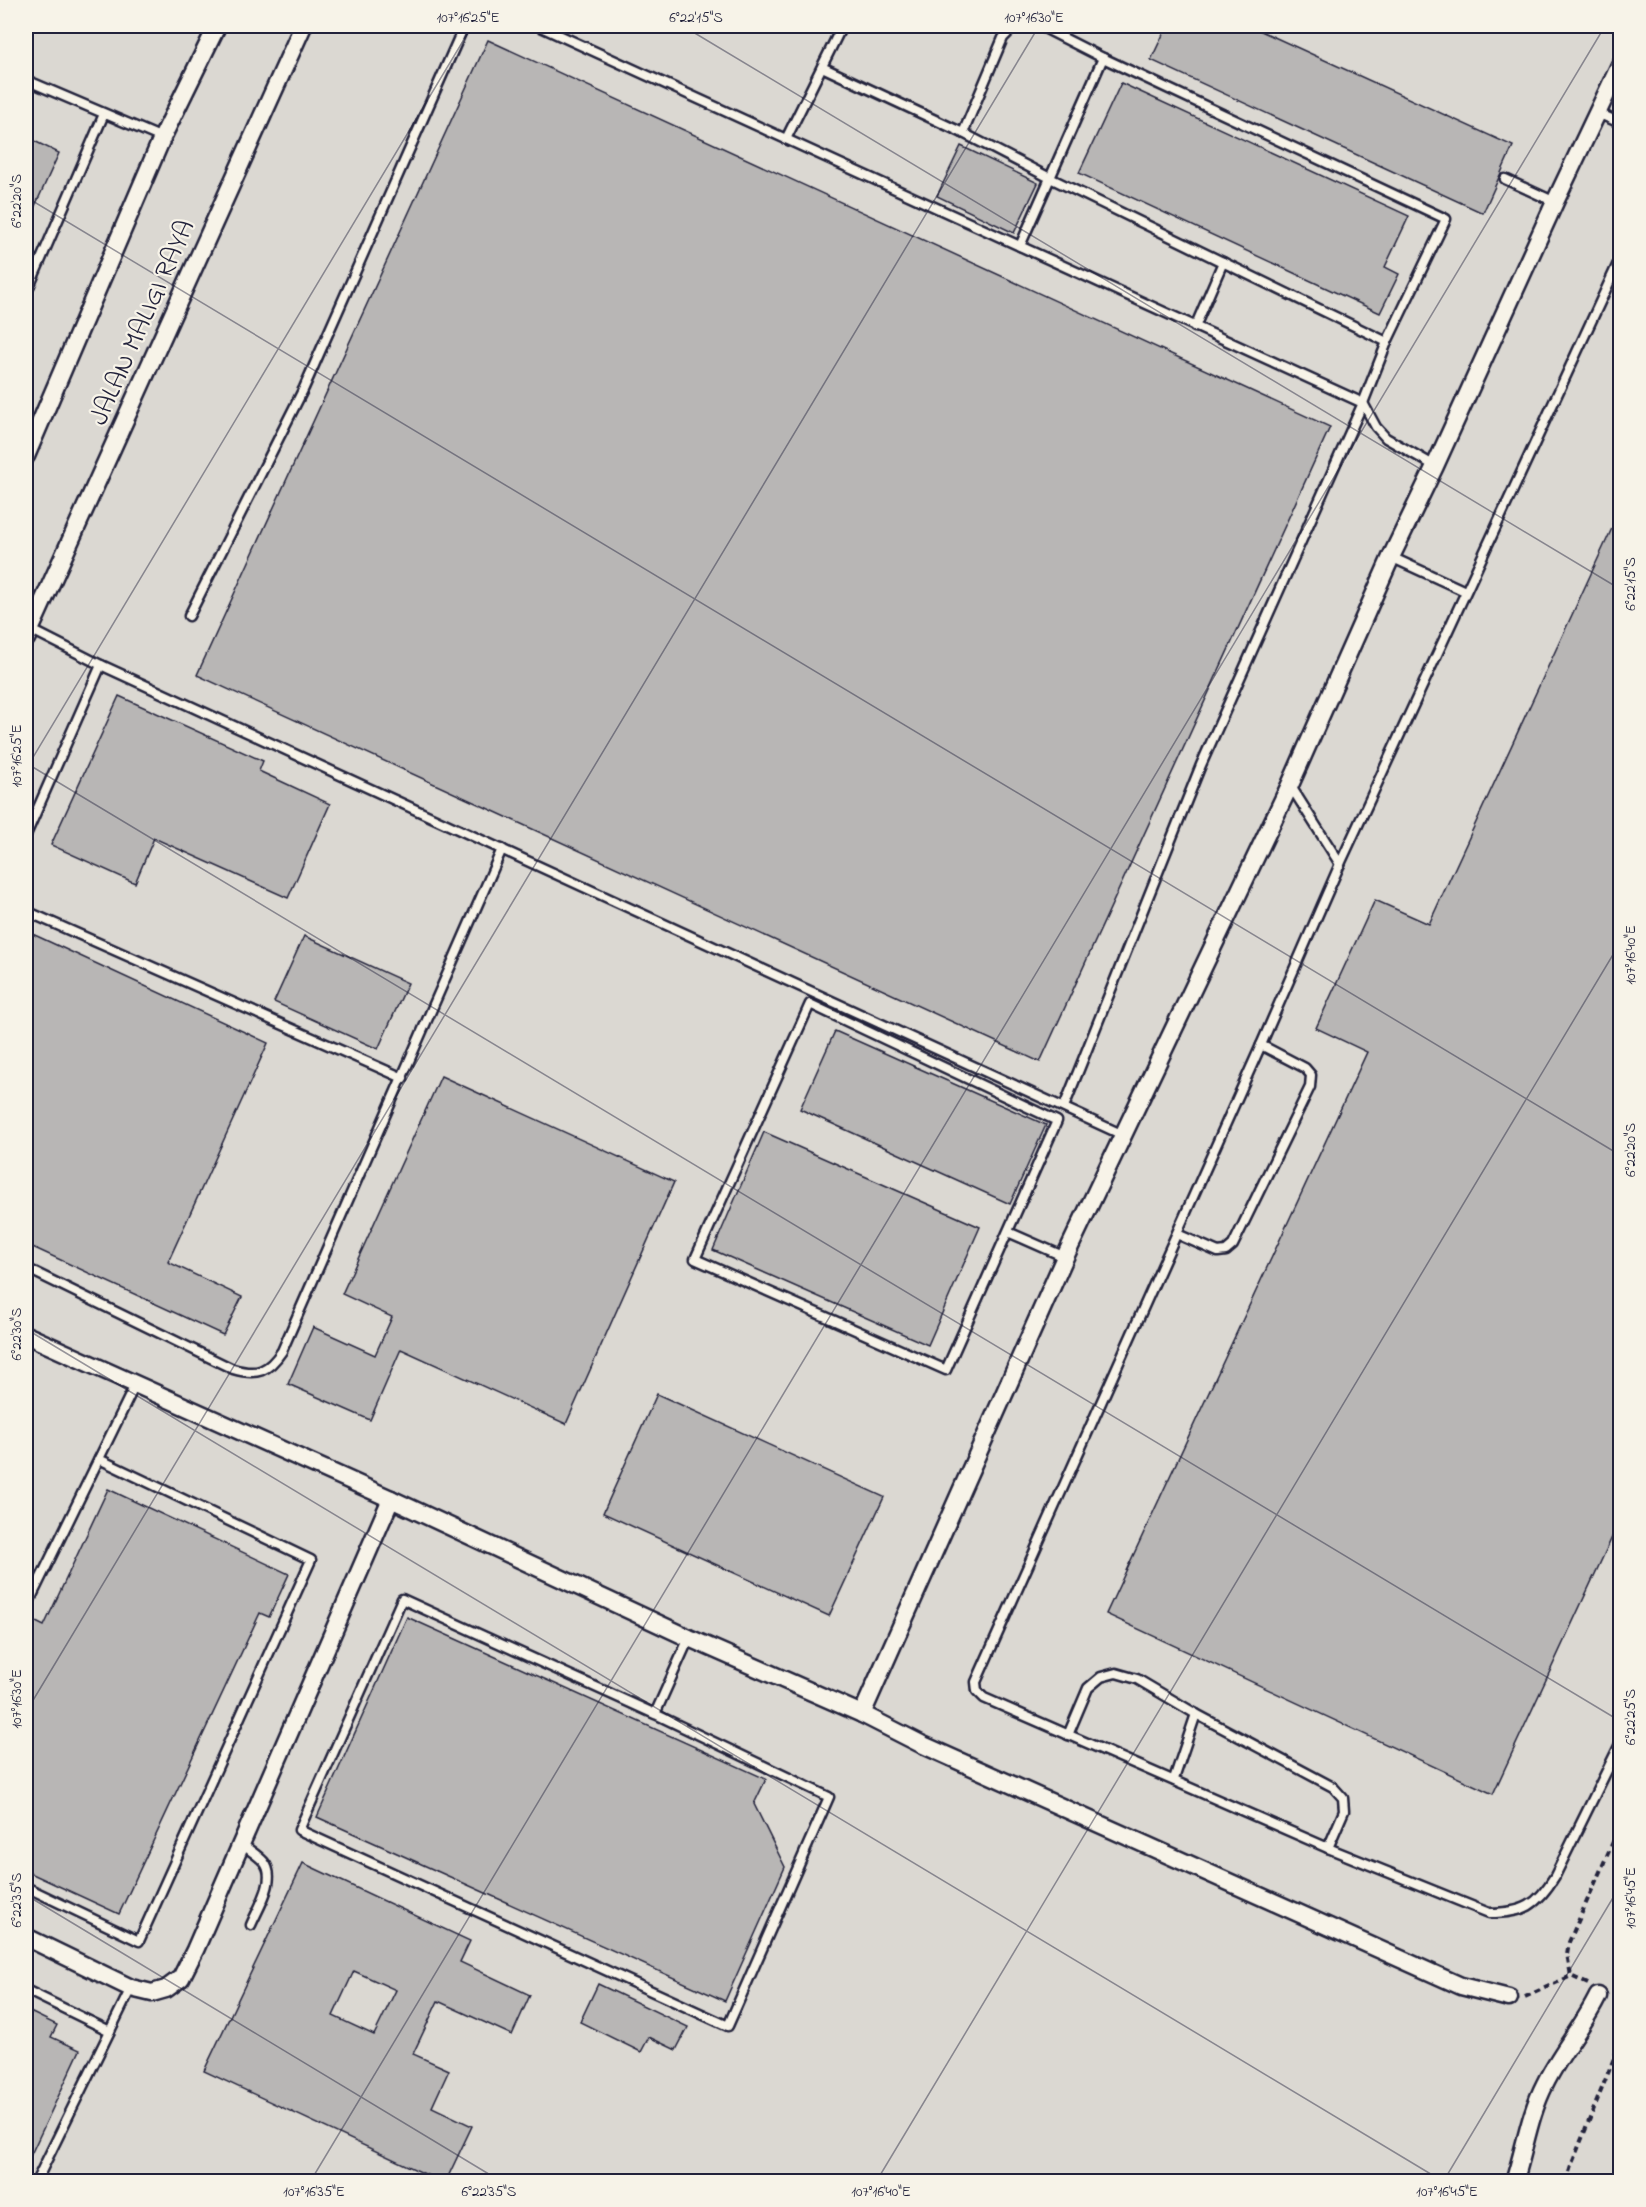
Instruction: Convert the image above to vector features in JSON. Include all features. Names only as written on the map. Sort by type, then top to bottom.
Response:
[{"type":"street","name":"JALAN MALIGI RAYA","points":[[26,456],[162,138],[217,26]]},
{"type":"street","name":"JALAN MALIGI RAYA","points":[[27,632],[303,26]]},
{"type":"street","points":[[862,1714],[1065,1257],[1290,784],[1391,557],[1620,65]]},
{"type":"street","points":[[26,1335],[391,1499],[689,1638],[862,1714],[921,1744],[1461,1986],[1509,1998]]},
{"type":"street","points":[[26,1937],[131,1988],[152,1993],[166,1989],[180,1978],[195,1950],[242,1844],[391,1499]]},
{"type":"street","points":[[1514,2181],[1531,2118],[1545,2084],[1587,2018],[1598,1996]]},
{"type":"lane","points":[[189,616],[304,388],[464,26]]},
{"type":"lane","points":[[539,26],[1363,403],[1376,427],[1386,438],[1435,466]]},
{"type":"lane","points":[[786,139],[842,26]]},
{"type":"lane","points":[[963,133],[1003,38],[1015,26]]},
{"type":"lane","points":[[1040,26],[1103,58],[1446,219],[1387,342],[1363,403],[1200,765],[1064,1107]]},
{"type":"lane","points":[[1020,246],[1103,58]]},
{"type":"lane","points":[[822,67],[963,133],[1050,178],[1387,342]]},
{"type":"lane","points":[[26,80],[162,138]]},
{"type":"lane","points":[[1599,113],[1620,123]]},
{"type":"lane","points":[[26,294],[104,114]]},
{"type":"lane","points":[[1505,179],[1555,202]]},
{"type":"lane","points":[[1620,259],[1340,864],[1262,1045],[976,1682],[977,1691],[984,1698],[1328,1848],[1489,1913],[1511,1913],[1524,1908],[1534,1904],[1546,1891],[1620,1744]]},
{"type":"lane","points":[[1195,327],[1223,262]]},
{"type":"lane","points":[[1391,557],[1465,591]]},
{"type":"lane","points":[[27,632],[1123,1135]]},
{"type":"lane","points":[[26,835],[100,665]]},
{"type":"lane","points":[[1290,784],[1340,864]]},
{"type":"lane","points":[[26,1268],[233,1369],[247,1373],[267,1369],[282,1351],[502,849]]},
{"type":"lane","points":[[26,911],[403,1078]]},
{"type":"lane","points":[[810,1004],[1058,1121],[1008,1232],[946,1370],[695,1259],[810,1004]]},
{"type":"lane","points":[[1177,1234],[1218,1252],[1226,1251],[1233,1245],[1310,1087],[1311,1075],[1305,1068],[1262,1045]]},
{"type":"lane","points":[[1008,1232],[1065,1257]]},
{"type":"lane","points":[[26,1600],[29,1602],[135,1385]]},
{"type":"lane","points":[[26,1887],[138,1941],[311,1560],[99,1459]]},
{"type":"lane","points":[[402,1599],[655,1714],[829,1797],[729,2026],[298,1830],[402,1599]]},
{"type":"lane","points":[[655,1714],[689,1638]]},
{"type":"lane","points":[[1068,1735],[1089,1688],[1101,1677],[1116,1673],[1137,1679],[1196,1714],[1333,1787],[1343,1798],[1344,1811],[1328,1848]]},
{"type":"lane","points":[[1174,1779],[1196,1714]]},
{"type":"lane","points":[[242,1844],[269,1869],[270,1880],[251,1925]]},
{"type":"lane","points":[[36,2181],[131,1988]]},
{"type":"lane","points":[[26,1990],[110,2031]]},
{"type":"path","points":[[1571,1976],[1567,1954],[1569,1942],[1620,1826]]},
{"type":"path","points":[[1509,1998],[1524,1998],[1571,1976],[1586,1982],[1598,1996]]},
{"type":"path","points":[[1566,2181],[1620,2043]]},
{"type":"shaded area","points":[[26,26],[1620,26],[1620,2181],[26,2182]]},
{"type":"building","points":[[1167,26],[1250,26],[1513,146],[1483,213],[1151,60]]},
{"type":"building","points":[[488,40],[1330,427],[1040,1062],[197,675]]},
{"type":"building","points":[[1121,83],[1409,216],[1385,267],[1399,274],[1380,313],[1079,173]]},
{"type":"building","points":[[26,137],[59,153],[26,226]]},
{"type":"building","points":[[961,146],[1038,183],[1014,233],[937,196]]},
{"type":"building","points":[[1620,511],[1620,1520],[1493,1794],[1106,1614],[1367,1052],[1316,1028],[1375,900],[1429,924]]},
{"type":"building","points":[[119,696],[263,761],[259,771],[330,804],[288,898],[154,838],[135,883],[51,845]]},
{"type":"building","points":[[26,931],[268,1043],[168,1262],[242,1297],[223,1335],[26,1244]]},
{"type":"building","points":[[304,936],[408,983],[378,1049],[274,1002]]},
{"type":"building","points":[[835,1031],[1046,1125],[1010,1204],[800,1109]]},
{"type":"building","points":[[441,1076],[674,1182],[566,1424],[401,1349],[370,1420],[288,1384],[313,1327],[375,1355],[392,1317],[342,1294]]},
{"type":"building","points":[[764,1132],[980,1227],[928,1345],[713,1250]]},
{"type":"building","points":[[657,1394],[884,1497],[829,1616],[603,1513]]},
{"type":"building","points":[[108,1489],[289,1574],[269,1617],[260,1613],[119,1914],[26,1871],[26,1617],[44,1626]]},
{"type":"building","points":[[407,1617],[766,1779],[754,1804],[785,1867],[725,2001],[317,1817]]},
{"type":"building","points":[[303,1863],[470,1941],[460,1962],[530,1995],[512,2035],[438,2001],[413,2054],[449,2070],[432,2107],[472,2126],[446,2181],[440,2181],[204,2071]],"holes":[[[354,1971],[396,1990],[374,2035],[333,2016]]]},
{"type":"building","points":[[598,1984],[688,2027],[676,2050],[649,2037],[641,2052],[580,2022]]},
{"type":"building","points":[[26,2010],[57,2025],[51,2037],[80,2050],[26,2165]]}]
